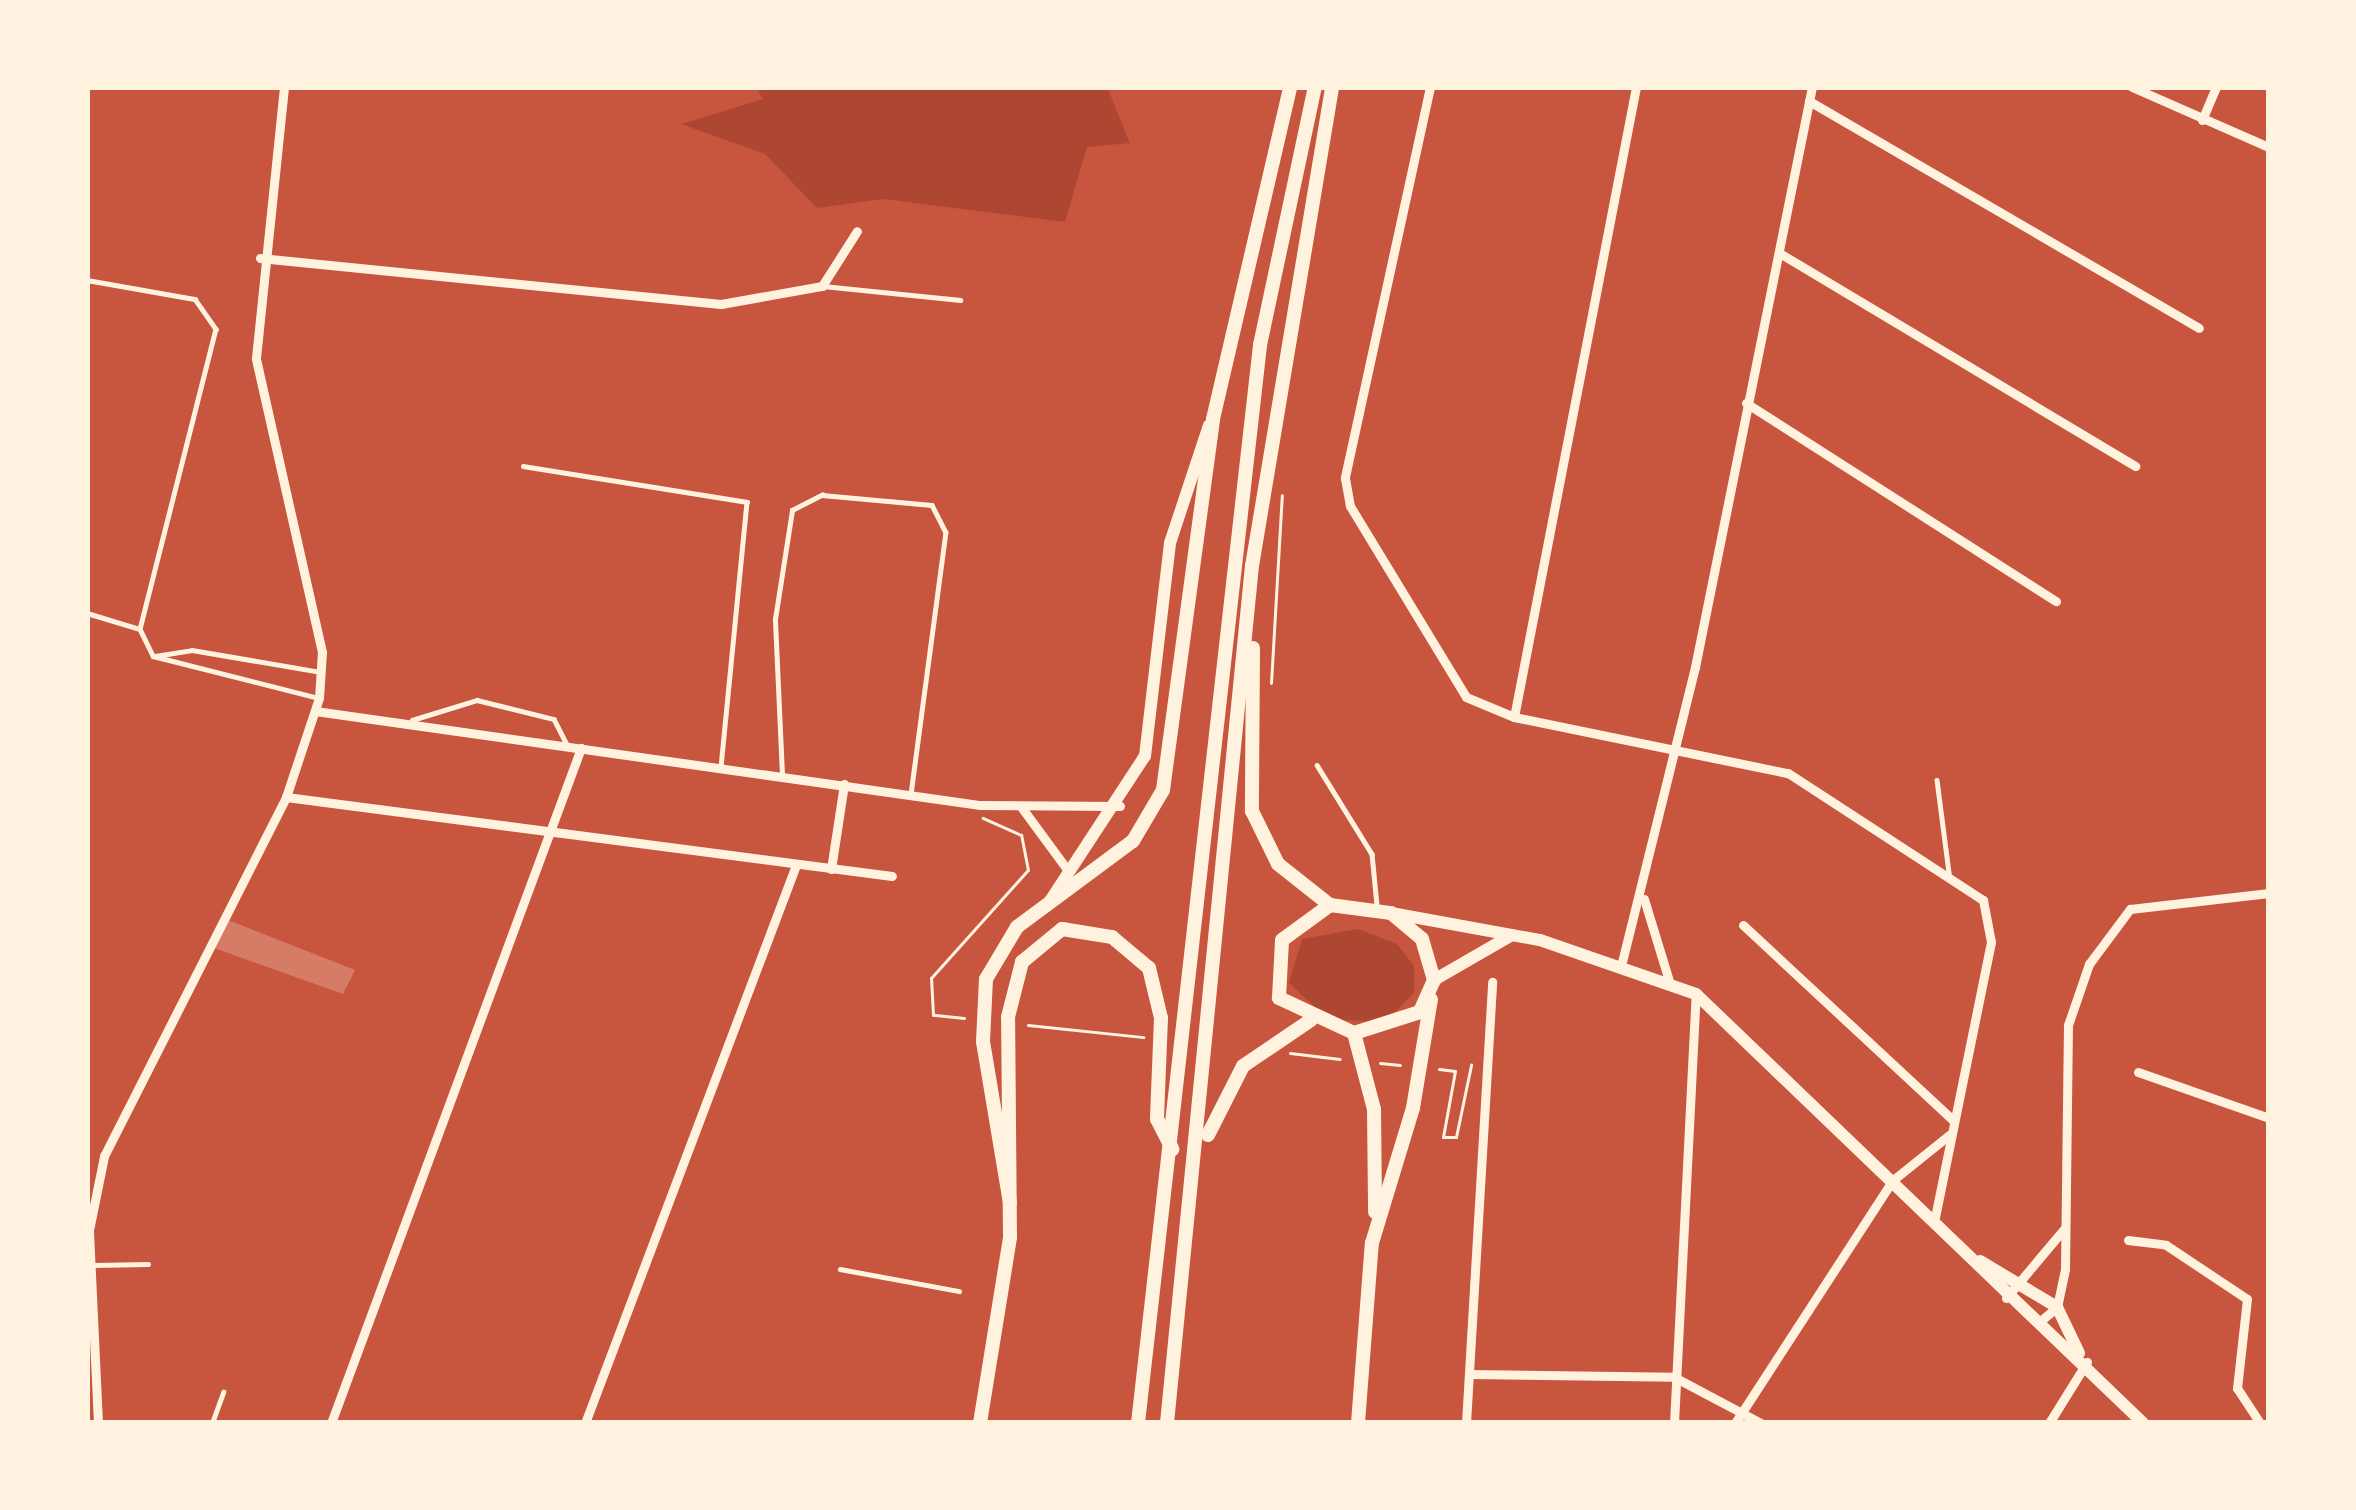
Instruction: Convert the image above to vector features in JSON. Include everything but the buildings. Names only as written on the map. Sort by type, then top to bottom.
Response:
[{"type":"main road","points":[[1010,1203],[985,1060],[986,979],[997,952],[1048,904],[1133,841],[1163,790],[1213,419],[1290,87]]},
{"type":"main road","points":[[1138,1423],[1260,345],[1315,87]]},
{"type":"main road","points":[[1167,1423],[1202,1151],[1252,566],[1332,87]]},
{"type":"main road","points":[[1048,904],[1066,868],[1120,806],[1145,756],[1184,474],[1213,419]]},
{"type":"main road","points":[[1252,566],[1252,811],[1278,864],[1330,905],[1513,935],[1669,981],[1696,994],[1979,1260],[2033,1325],[2083,1358],[2143,1423]]},
{"type":"main road","points":[[1330,905],[1294,923],[1274,959],[1279,998],[1311,1021],[1354,1033],[1405,1023],[1430,997]]},
{"type":"main road","points":[[1376,1223],[1413,1108],[1434,980],[1421,939],[1384,911]]},
{"type":"main road","points":[[982,1423],[1010,1203],[1013,986],[1039,942],[1062,929],[1112,937],[1149,968],[1161,1018],[1157,1119],[1172,1149]]},
{"type":"main road","points":[[1434,980],[1513,935]]},
{"type":"main road","points":[[1202,1151],[1244,1066],[1311,1021]]},
{"type":"main road","points":[[1354,1033],[1374,1109],[1376,1223],[1358,1423]]},
{"type":"main road","points":[[1979,1260],[2023,1282],[2057,1307],[2083,1358]]},
{"type":"street","points":[[98,1423],[88,1265],[107,1144],[286,797],[319,698],[321,672],[260,381],[260,258],[284,87]]},
{"type":"street","points":[[1430,87],[1345,478],[1350,506],[1466,697],[1514,717],[1788,773],[1949,879],[1993,921],[1935,1218]]},
{"type":"street","points":[[1514,717],[1636,87]]},
{"type":"street","points":[[1621,966],[1644,899],[1812,87]]},
{"type":"street","points":[[2132,87],[2269,147]]},
{"type":"street","points":[[2202,120],[2216,87]]},
{"type":"street","points":[[1809,101],[2199,328]]},
{"type":"street","points":[[260,258],[721,304],[822,286],[857,231]]},
{"type":"street","points":[[1781,254],[2135,466]]},
{"type":"street","points":[[1746,403],[2056,601]]},
{"type":"street","points":[[315,711],[980,805],[1120,806]]},
{"type":"street","points":[[331,1423],[581,748]]},
{"type":"street","points":[[831,869],[844,784]]},
{"type":"street","points":[[286,797],[892,876]]},
{"type":"street","points":[[1017,805],[1066,868]]},
{"type":"street","points":[[585,1423],[796,865]]},
{"type":"street","points":[[2033,1325],[2057,1307],[2067,1225],[2068,1025],[2108,932],[2158,901],[2269,893]]},
{"type":"street","points":[[1644,899],[1669,981]]},
{"type":"street","points":[[1743,926],[1953,1120]]},
{"type":"street","points":[[1466,1423],[1492,982]]},
{"type":"street","points":[[1674,1423],[1696,994]]},
{"type":"street","points":[[2138,1072],[2269,1118]]},
{"type":"street","points":[[1735,1423],[1893,1180],[1949,1136]]},
{"type":"street","points":[[2006,1298],[2067,1225]]},
{"type":"street","points":[[2128,1240],[2166,1245],[2247,1298],[2237,1388],[2260,1423]]},
{"type":"street","points":[[2049,1423],[2083,1358]]},
{"type":"street","points":[[1469,1374],[1674,1377],[1761,1423]]},
{"type":"lane","points":[[87,280],[195,299],[216,329],[140,629],[153,656]]},
{"type":"lane","points":[[822,286],[960,300]]},
{"type":"lane","points":[[523,466],[747,502],[721,766]]},
{"type":"lane","points":[[782,775],[775,619],[793,510],[822,495],[932,505],[946,532],[911,795]]},
{"type":"lane","points":[[87,613],[140,629]]},
{"type":"lane","points":[[153,656],[192,650],[321,672]]},
{"type":"lane","points":[[153,656],[319,698]]},
{"type":"lane","points":[[406,724],[445,702],[477,700],[554,719],[568,746]]},
{"type":"lane","points":[[1317,765],[1372,854],[1384,911]]},
{"type":"lane","points":[[1937,780],[1949,879]]},
{"type":"lane","points":[[88,1265],[148,1264]]},
{"type":"lane","points":[[840,1268],[959,1292]]},
{"type":"lane","points":[[212,1423],[223,1392]]},
{"type":"path","points":[[1270,691],[1283,486]]},
{"type":"path","points":[[933,1015],[931,978],[945,951],[1028,870],[1021,835],[984,825],[980,805]]},
{"type":"path","points":[[1455,1071],[1443,1137],[1456,1137],[1469,1065]]},
{"type":"shaded area","points":[[756,87],[1107,87],[1130,143],[1087,147],[1065,222],[883,199],[817,208],[765,154],[681,124],[763,99]]},
{"type":"shaded area","points":[[1358,929],[1397,944],[1414,966],[1414,993],[1385,1022],[1328,1019],[1289,983],[1302,939]]}]
